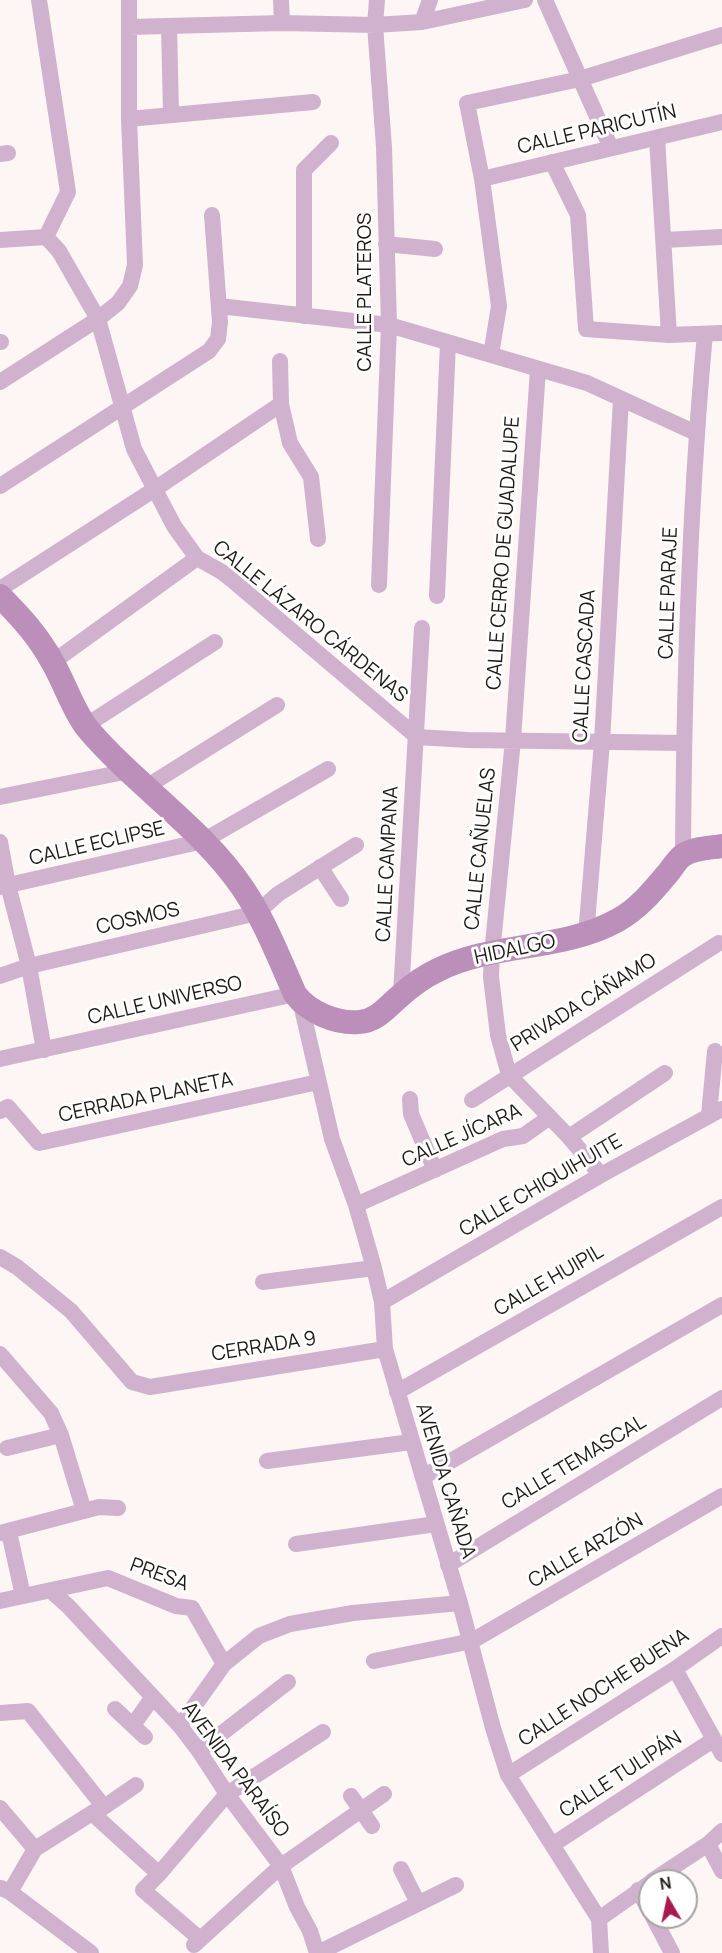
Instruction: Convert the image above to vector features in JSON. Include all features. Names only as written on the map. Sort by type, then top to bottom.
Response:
[{"type":"street","points":[[0,240],[46,237],[68,192],[39,0]]},
{"type":"street","points":[[0,382],[98,319],[118,303],[130,286],[135,265],[129,119],[129,0]]},
{"type":"street","points":[[281,0],[282,23]]},
{"type":"street","name":"CALLE PLATEROS","points":[[377,0],[375,25],[384,147],[389,326],[379,585]]},
{"type":"street","points":[[422,22],[430,0]]},
{"type":"street","points":[[129,27],[282,23],[375,25],[422,22],[525,0]]},
{"type":"street","points":[[545,0],[611,148]]},
{"type":"street","points":[[169,26],[171,115]]},
{"type":"street","points":[[492,355],[499,306],[482,180],[466,103],[580,79],[722,34]]},
{"type":"street","points":[[129,119],[313,102]]},
{"type":"street","name":"CALLE PARICUTÍN","points":[[482,180],[722,122]]},
{"type":"street","points":[[657,138],[669,335]]},
{"type":"street","points":[[304,316],[304,170],[331,143]]},
{"type":"street","points":[[552,162],[578,215],[586,329],[669,335],[714,333]]},
{"type":"street","points":[[0,486],[209,351],[218,339],[220,322],[212,215]]},
{"type":"street","name":"CALLE LÁZARO CÁRDENAS","points":[[46,237],[59,251],[98,319],[134,449],[174,526],[197,558],[232,580],[417,737]]},
{"type":"street","points":[[664,240],[722,237]]},
{"type":"street","points":[[386,244],[435,249]]},
{"type":"street","points":[[219,306],[389,326],[587,383],[696,434]]},
{"type":"street","name":"CALLE PARAJE","points":[[683,855],[684,743],[696,434],[714,333]]},
{"type":"street","points":[[437,596],[448,343]]},
{"type":"street","points":[[280,361],[281,404],[290,444],[311,477],[318,539]]},
{"type":"street","name":"CALLE CERRO DE GUADALUPE","points":[[513,740],[538,369]]},
{"type":"street","name":"CALLE CASCADA","points":[[586,934],[602,742],[621,399]]},
{"type":"street","points":[[0,589],[281,404]]},
{"type":"street","points":[[53,662],[197,558]]},
{"type":"street","points":[[0,596],[28,624],[53,662],[85,726],[203,841],[242,887],[297,997]]},
{"type":"street","name":"CALLE CAMPANA","points":[[401,994],[422,628]]},
{"type":"street","points":[[85,726],[215,642]]},
{"type":"street","points":[[0,797],[137,779],[277,705]]},
{"type":"street","points":[[417,737],[684,743]]},
{"type":"street","name":"CALLE CAÑUELAS","points":[[513,740],[492,954],[491,977],[498,1035],[509,1075],[569,1137],[601,1175]]},
{"type":"street","name":"CALLE ECLIPSE","points":[[4,886],[203,841],[328,769]]},
{"type":"street","points":[[0,842],[4,886],[29,966],[44,1050]]},
{"type":"street","points":[[257,913],[278,894],[356,845]]},
{"type":"street","points":[[683,855],[722,846]]},
{"type":"street","name":"HIDALGO","points":[[297,997],[324,1016],[343,1022],[361,1022],[378,1017],[401,994],[437,970],[492,954],[586,934],[619,920],[646,899],[683,855]]},
{"type":"street","points":[[320,867],[341,899]]},
{"type":"street","name":"COSMOS","points":[[0,976],[29,966],[257,913]]},
{"type":"street","name":"PRIVADA CÁÑAMO","points":[[472,1100],[719,943]]},
{"type":"street","name":"CALLE UNIVERSO","points":[[0,1059],[297,997]]},
{"type":"street","name":"AVENIDA CAÑADA","points":[[297,997],[332,1139],[356,1205],[374,1268],[382,1302],[385,1349],[472,1641],[493,1728],[508,1775],[599,1919],[601,1953]]},
{"type":"street","points":[[715,1052],[715,1112]]},
{"type":"street","points":[[569,1137],[665,1073]]},
{"type":"street","name":"CERRADA PLANETA","points":[[0,1111],[8,1107],[39,1143],[318,1082]]},
{"type":"street","points":[[410,1099],[411,1114],[435,1170]]},
{"type":"street","name":"CALLE CHIQUIHUITE","points":[[382,1302],[715,1112]]},
{"type":"street","name":"CALLE JÍCARA","points":[[356,1205],[503,1139],[523,1136],[549,1117]]},
{"type":"street","name":"CALLE HUIPIL","points":[[397,1392],[722,1207]]},
{"type":"street","name":"CERRADA 9","points":[[0,1257],[71,1311],[132,1382],[150,1386],[385,1349]]},
{"type":"street","points":[[263,1282],[374,1268]]},
{"type":"street","points":[[423,1477],[722,1305]]},
{"type":"street","points":[[0,1354],[51,1413],[61,1435],[84,1511]]},
{"type":"street","name":"CALLE TEMASCAL","points":[[448,1565],[722,1398]]},
{"type":"street","points":[[7,1448],[61,1435]]},
{"type":"street","points":[[267,1461],[411,1442]]},
{"type":"street","name":"CALLE ARZÓN","points":[[374,1661],[472,1641],[722,1496]]},
{"type":"street","points":[[23,1596],[4,1532],[99,1507],[118,1508]]},
{"type":"street","points":[[296,1545],[436,1524]]},
{"type":"street","name":"PRESA","points":[[51,1591],[108,1578],[176,1606],[192,1608],[224,1664]]},
{"type":"street","points":[[0,1601],[51,1591]]},
{"type":"street","name":"AVENIDA PARAÍSO","points":[[51,1591],[68,1606],[180,1725],[199,1750],[227,1794],[281,1866],[297,1907],[310,1931],[317,1953]]},
{"type":"street","points":[[180,1725],[224,1664],[260,1636],[290,1624],[353,1613],[460,1603]]},
{"type":"street","name":"CALLE NOCHE BUENA","points":[[508,1775],[675,1669],[722,1636]]},
{"type":"street","points":[[675,1669],[718,1747]]},
{"type":"street","points":[[199,1750],[288,1682]]},
{"type":"street","points":[[115,1709],[139,1731],[153,1697]]},
{"type":"street","points":[[0,1713],[28,1711],[98,1810],[159,1874]]},
{"type":"street","points":[[323,1732],[227,1794],[143,1890],[197,1942],[281,1866],[356,1803],[384,1794]]},
{"type":"street","name":"CALLE TULIPÁN","points":[[552,1845],[718,1747]]},
{"type":"street","points":[[91,1953],[5,1890],[35,1849],[136,1785]]},
{"type":"street","points":[[356,1803],[372,1826]]},
{"type":"street","points":[[0,1808],[35,1849]]},
{"type":"street","points":[[671,1869],[708,1844],[722,1831]]},
{"type":"street","points":[[708,1844],[722,1871]]},
{"type":"street","points":[[401,1869],[418,1903]]},
{"type":"street","points":[[317,1953],[456,1885]]},
{"type":"street","points":[[599,1919],[638,1891]]},
{"type":"street","points":[[659,1929],[672,1953]]}]
